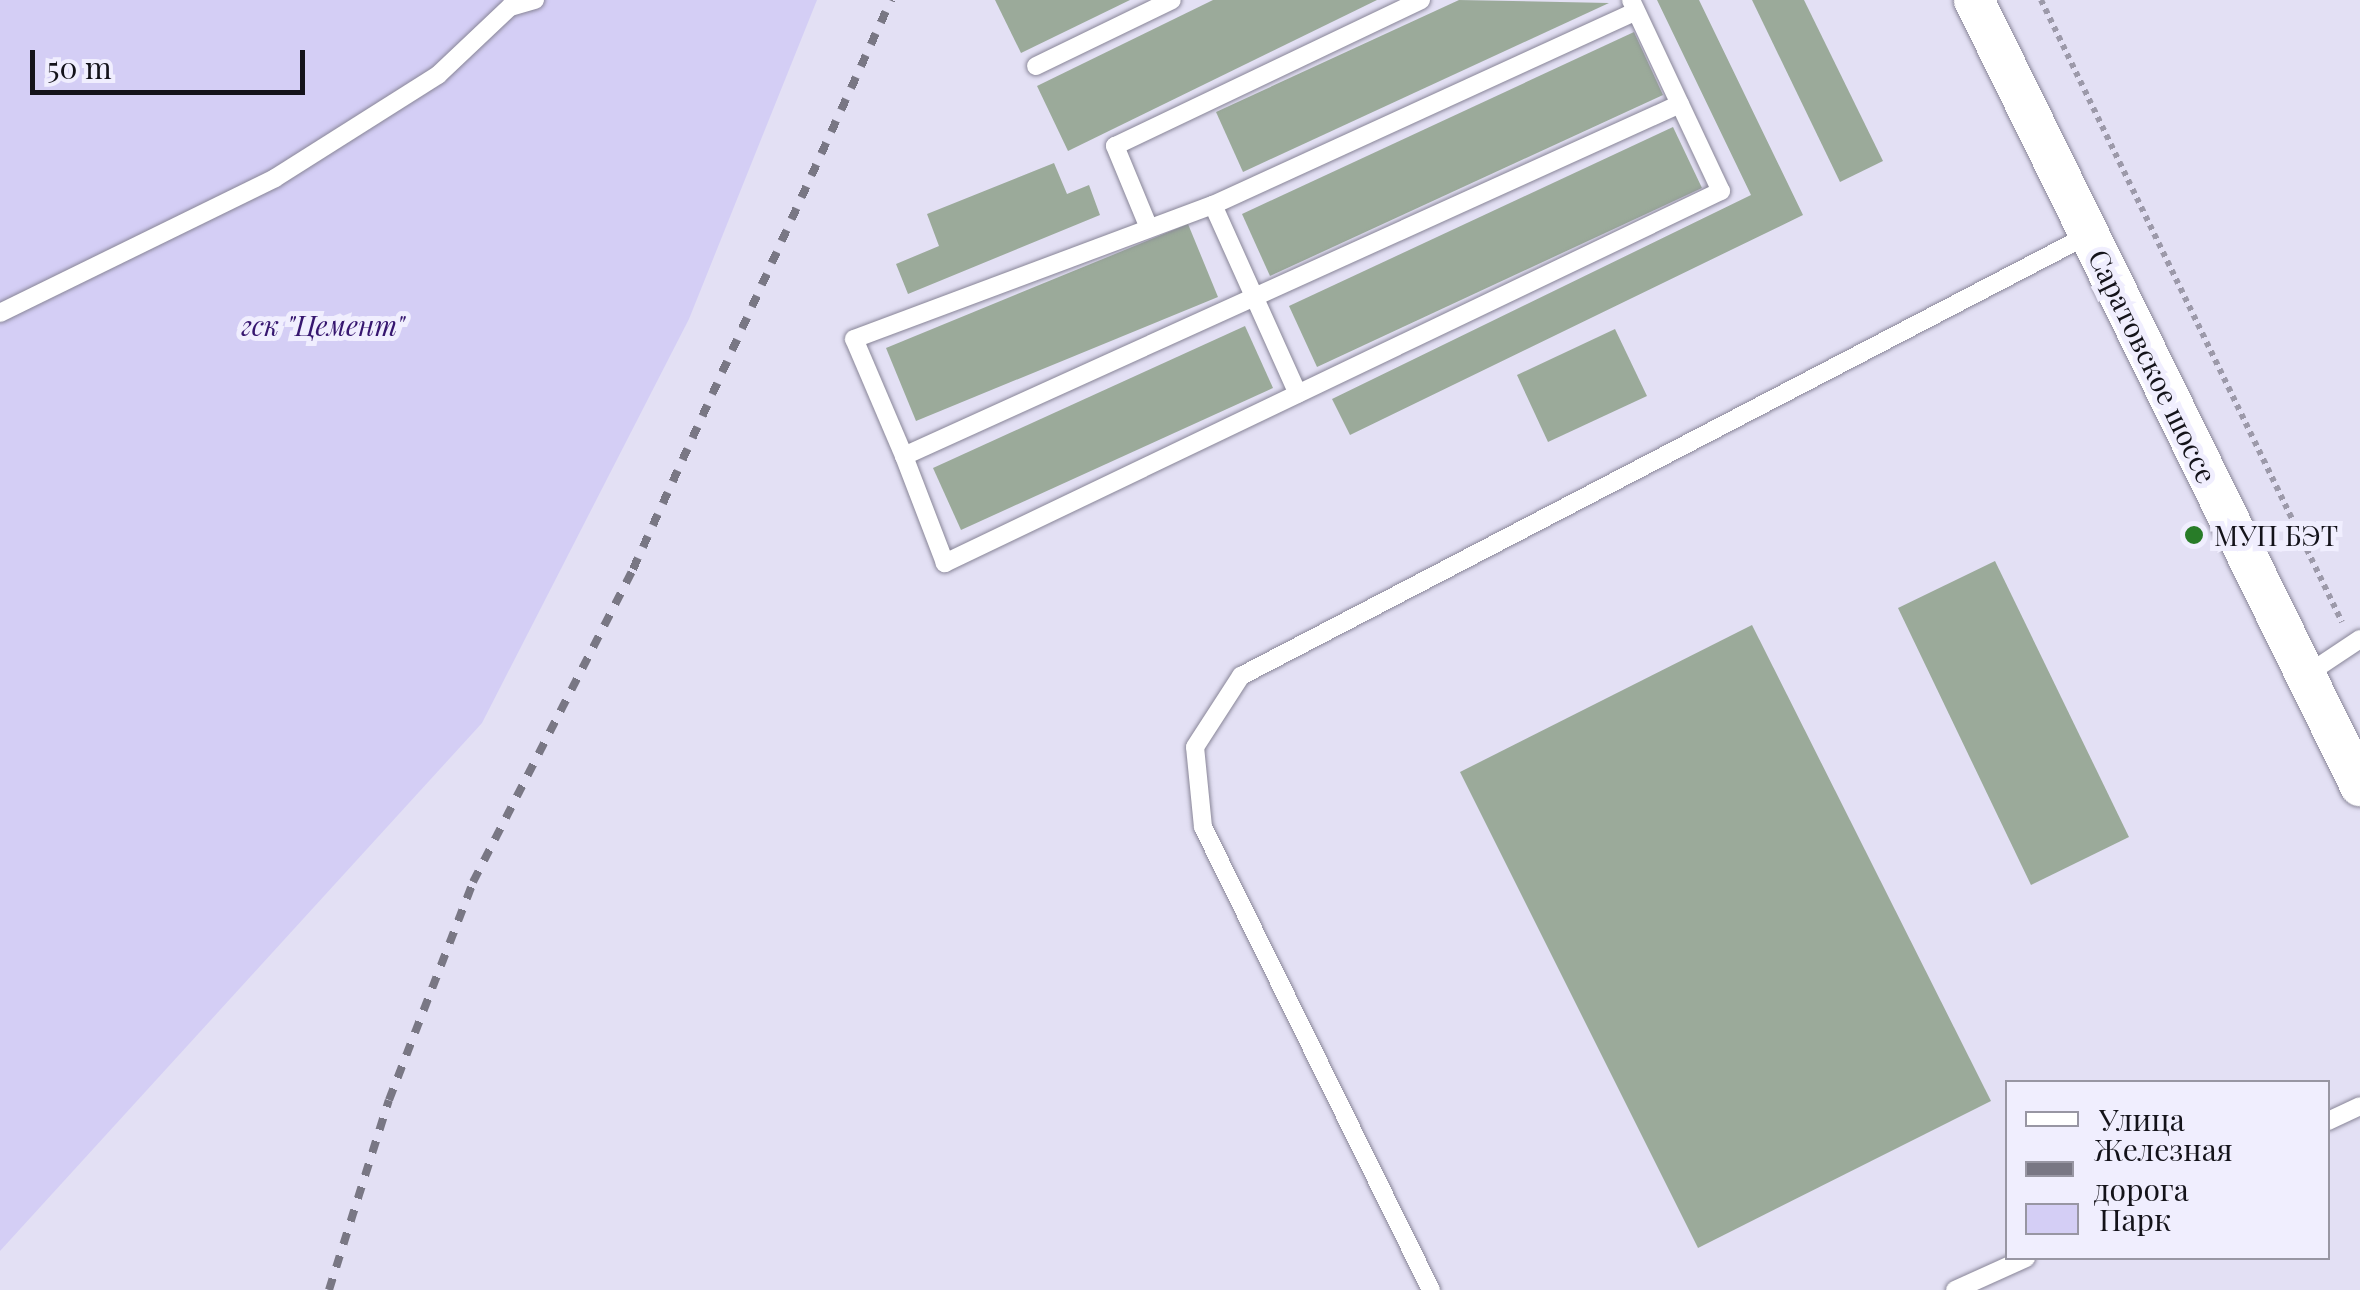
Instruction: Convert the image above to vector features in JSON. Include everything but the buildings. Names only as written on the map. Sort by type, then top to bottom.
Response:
[{"type":"street","name":"Саратовское шоссе","points":[[1974,0],[2360,786]]},
{"type":"lane","points":[[0,313],[274,178],[438,74],[510,7],[535,0]]},
{"type":"lane","points":[[1036,66],[1172,0]]},
{"type":"lane","points":[[1150,228],[1115,146],[1420,0]]},
{"type":"lane","points":[[1634,5],[1721,190],[945,563],[854,339],[1213,204],[1634,5]]},
{"type":"lane","points":[[904,456],[1680,104]]},
{"type":"lane","points":[[1213,204],[1298,394]]},
{"type":"lane","points":[[1431,1290],[1203,827],[1194,747],[1241,676],[2088,235]]},
{"type":"lane","points":[[2306,676],[2356,642]]},
{"type":"lane","points":[[2330,1120],[2360,1106]]},
{"type":"lane","points":[[1955,1290],[2022,1260]]},
{"type":"path","points":[[2041,0],[2356,642]]},
{"type":"green space","name":"гск \"Цемент\"","points":[[0,0],[817,0],[689,319],[482,723],[0,1251]]},
{"type":"railway","points":[[329,1290],[389,1100],[473,882],[633,569],[891,0]]},
{"type":"place","name":"МУП БЭТ","points":[[2194,535]]}]
